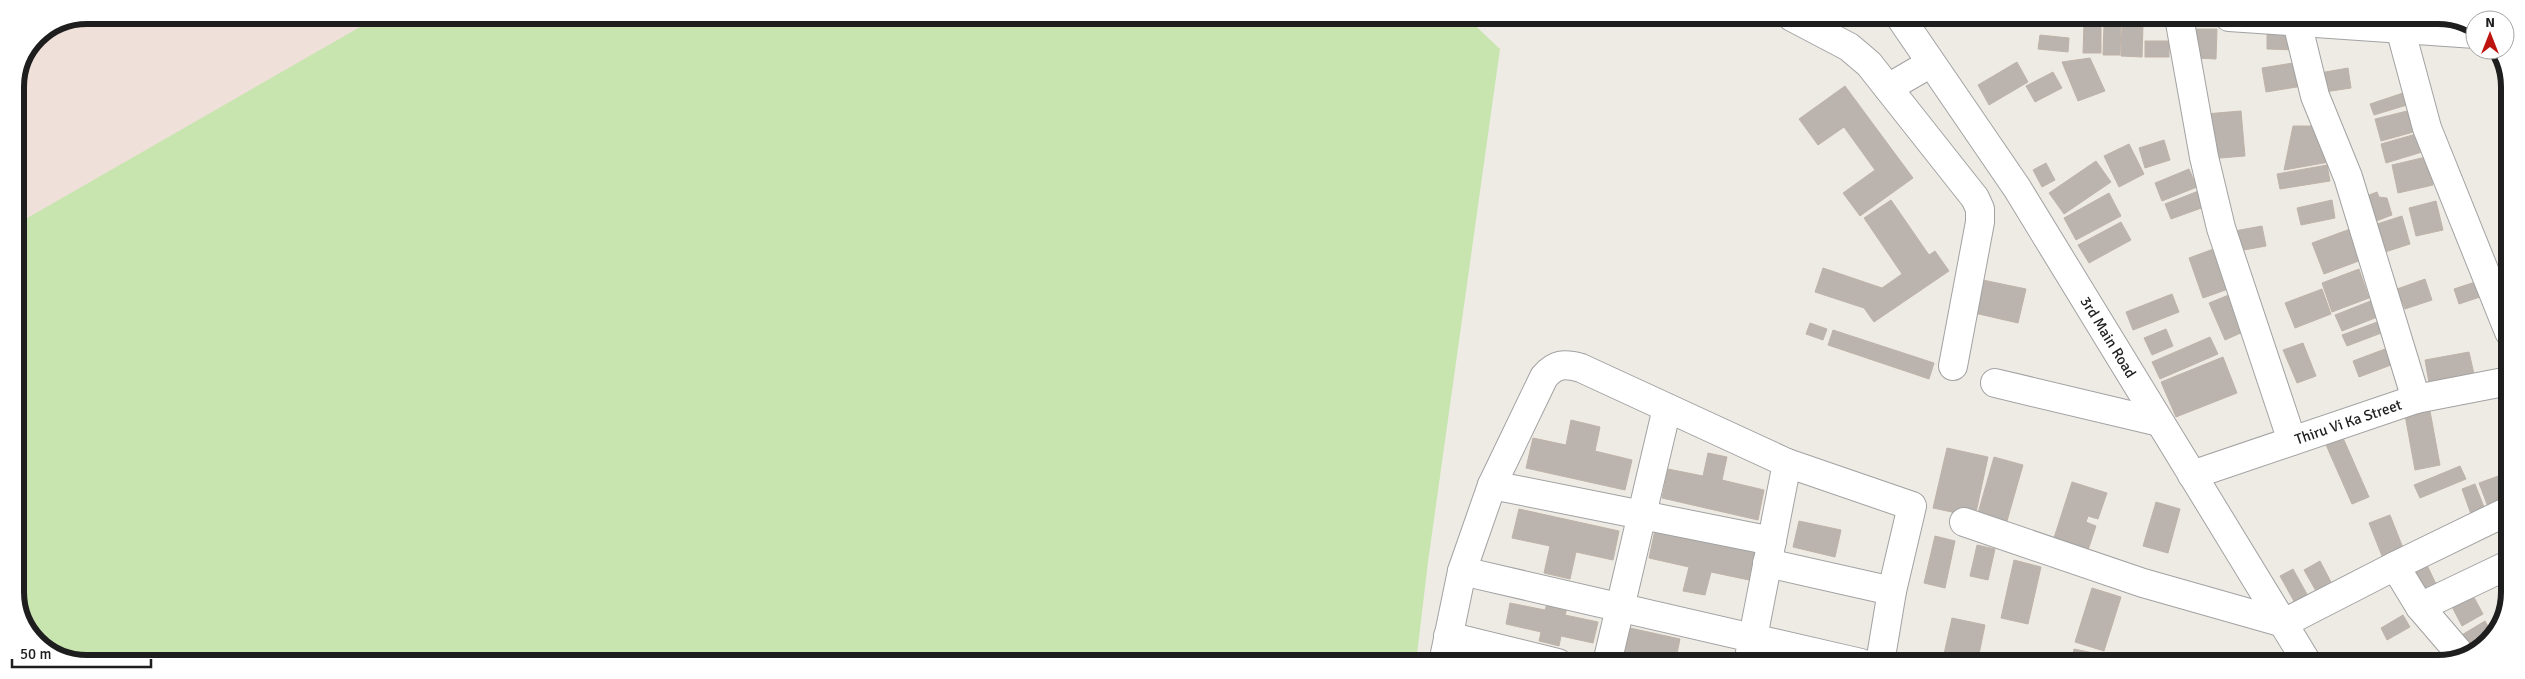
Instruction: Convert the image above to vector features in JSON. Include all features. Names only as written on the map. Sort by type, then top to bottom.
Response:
[{"type":"street","points":[[1805,24],[1849,47],[1869,64],[1975,198],[1980,209],[1980,222],[1953,366]]},
{"type":"street","name":"3rd Main Road","points":[[1905,24],[2017,188],[2303,655]]},
{"type":"street","points":[[2180,24],[2204,157],[2221,228],[2292,441]]},
{"type":"street","points":[[2297,24],[2315,96],[2348,177],[2416,399]]},
{"type":"street","points":[[2331,24],[2465,33]]},
{"type":"street","points":[[2400,28],[2427,128],[2501,312]]},
{"type":"street","points":[[1888,88],[1931,63]]},
{"type":"street","points":[[1444,655],[1462,572],[1492,485],[1544,377],[1555,366],[1562,364],[1580,368],[1787,463],[1912,506],[1892,591],[1881,655]]},
{"type":"street","points":[[1995,383],[2159,422]]},
{"type":"street","name":"Thiru Vi Ka Street","points":[[2192,475],[2416,399],[2501,383]]},
{"type":"street","points":[[1609,655],[1667,408]]},
{"type":"street","points":[[1750,655],[1787,463]]},
{"type":"street","points":[[1492,485],[1642,515],[1770,552],[1892,591]]},
{"type":"street","points":[[1964,522],[2143,583],[2284,623],[2501,514]]},
{"type":"street","points":[[2395,566],[2420,607],[2458,652]]},
{"type":"street","points":[[2420,607],[2501,568]]},
{"type":"street","points":[[1462,572],[1828,655]]},
{"type":"street","points":[[1448,636],[1525,655]]},
{"type":"shaded area","points":[[87,24],[379,24],[24,240],[25,75],[34,52],[52,34],[75,25]]},
{"type":"green space","points":[[365,24],[1473,24],[1500,49],[1428,562],[1417,655],[79,655],[71,653],[52,645],[37,631],[27,612],[24,596],[24,220]]},
{"type":"building","points":[[2084,24],[2101,24],[2101,53],[2083,53]]},
{"type":"building","points":[[2104,25],[2121,25],[2120,55],[2103,55]]},
{"type":"building","points":[[2122,25],[2143,25],[2142,57],[2121,56]]},
{"type":"building","points":[[2195,29],[2217,29],[2216,59],[2194,58]]},
{"type":"building","points":[[2267,32],[2297,32],[2296,50],[2267,49]]},
{"type":"building","points":[[2040,35],[2069,38],[2068,52],[2038,49]]},
{"type":"building","points":[[2145,41],[2169,41],[2169,57],[2145,57]]},
{"type":"building","points":[[2090,58],[2105,91],[2078,101],[2062,62]]},
{"type":"building","points":[[2017,62],[2028,82],[1989,105],[1978,85]]},
{"type":"building","points":[[2299,62],[2303,86],[2266,92],[2262,68]]},
{"type":"building","points":[[2348,68],[2351,88],[2318,93],[2314,74]]},
{"type":"building","points":[[2053,72],[2062,88],[2035,102],[2026,86]]},
{"type":"building","points":[[1845,86],[1913,178],[1860,216],[1843,193],[1875,170],[1844,127],[1818,145],[1799,119]]},
{"type":"building","points":[[2403,93],[2407,105],[2374,115],[2370,104]]},
{"type":"building","points":[[2411,110],[2417,131],[2381,141],[2375,119]]},
{"type":"building","points":[[2241,111],[2245,156],[2208,159],[2205,114]]},
{"type":"building","points":[[2293,126],[2325,126],[2335,161],[2284,170]]},
{"type":"building","points":[[2416,134],[2422,152],[2386,163],[2381,144]]},
{"type":"building","points":[[2164,140],[2170,160],[2145,168],[2139,148]]},
{"type":"building","points":[[2129,144],[2144,174],[2119,187],[2104,156]]},
{"type":"building","points":[[2426,157],[2433,185],[2398,193],[2392,165]]},
{"type":"building","points":[[2096,161],[2111,182],[2064,214],[2049,193]]},
{"type":"building","points":[[2046,163],[2055,180],[2042,187],[2033,170]]},
{"type":"building","points":[[2327,165],[2330,181],[2280,189],[2277,174]]},
{"type":"building","points":[[2189,169],[2197,187],[2162,201],[2155,183]]},
{"type":"building","points":[[2201,190],[2207,206],[2171,219],[2165,204]]},
{"type":"building","points":[[2377,192],[2379,197],[2387,198],[2392,215],[2371,223],[2361,198]]},
{"type":"building","points":[[2109,193],[2121,216],[2076,240],[2064,218]]},
{"type":"building","points":[[1891,200],[1929,255],[1935,251],[1949,271],[1874,322],[1864,308],[1815,292],[1823,268],[1882,288],[1902,274],[1864,218]]},
{"type":"building","points":[[2332,200],[2335,218],[2301,225],[2297,208]]},
{"type":"building","points":[[2436,201],[2443,230],[2416,236],[2409,208]]},
{"type":"building","points":[[2402,216],[2410,244],[2382,253],[2374,225]]},
{"type":"building","points":[[2121,222],[2131,240],[2089,263],[2078,245]]},
{"type":"building","points":[[2262,226],[2266,246],[2233,252],[2229,232]]},
{"type":"building","points":[[2353,228],[2364,259],[2324,274],[2312,243]]},
{"type":"building","points":[[2216,248],[2231,288],[2203,298],[2189,258]]},
{"type":"building","points":[[2359,269],[2369,298],[2332,312],[2322,283]]},
{"type":"building","points":[[1978,279],[2026,289],[2018,323],[1970,312]]},
{"type":"building","points":[[2425,279],[2432,300],[2405,309],[2397,289]]},
{"type":"building","points":[[2478,281],[2483,296],[2459,304],[2454,289]]},
{"type":"building","points":[[2322,289],[2331,314],[2295,328],[2285,303]]},
{"type":"building","points":[[2236,292],[2252,328],[2225,340],[2209,303]]},
{"type":"building","points":[[2172,294],[2179,312],[2133,330],[2126,312]]},
{"type":"building","points":[[2373,300],[2380,316],[2342,331],[2335,315]]},
{"type":"building","points":[[2380,321],[2384,332],[2347,346],[2342,335]]},
{"type":"building","points":[[1810,323],[1827,329],[1823,340],[1806,334]]},
{"type":"building","points":[[2166,329],[2173,346],[2152,355],[2144,338]]},
{"type":"building","points":[[1833,330],[1934,363],[1929,379],[1828,345]]},
{"type":"building","points":[[2210,337],[2218,354],[2160,379],[2152,362]]},
{"type":"building","points":[[2303,343],[2316,376],[2297,383],[2283,350]]},
{"type":"building","points":[[2393,346],[2399,362],[2359,377],[2353,361]]},
{"type":"building","points":[[2469,352],[2474,374],[2429,383],[2425,360]]},
{"type":"building","points":[[2223,357],[2237,393],[2176,417],[2161,382]]},
{"type":"building","points":[[2430,411],[2440,465],[2415,470],[2405,415]]},
{"type":"building","points":[[1571,420],[1600,427],[1595,451],[1632,460],[1625,490],[1526,468],[1533,438],[1566,445]]},
{"type":"building","points":[[2340,431],[2369,497],[2352,504],[2323,438]]},
{"type":"building","points":[[1947,448],[1988,457],[1975,517],[1933,508]]},
{"type":"building","points":[[1708,453],[1727,457],[1722,480],[1764,490],[1758,520],[1662,498],[1668,469],[1703,476]]},
{"type":"building","points":[[1994,457],[2023,465],[2005,528],[1976,520]]},
{"type":"building","points":[[2460,466],[2466,479],[2420,498],[2414,485]]},
{"type":"building","points":[[2501,475],[2501,502],[2488,507],[2479,483]]},
{"type":"building","points":[[2072,482],[2107,493],[2098,519],[2088,516],[2086,522],[2096,526],[2086,556],[2052,544]]},
{"type":"building","points":[[2475,484],[2486,512],[2472,517],[2462,489]]},
{"type":"building","points":[[2156,502],[2180,509],[2168,553],[2143,546]]},
{"type":"building","points":[[1519,509],[1619,531],[1613,560],[1576,552],[1570,579],[1544,573],[1550,546],[1512,538]]},
{"type":"building","points":[[2390,515],[2405,553],[2384,561],[2369,523]]},
{"type":"building","points":[[1799,521],[1841,530],[1835,557],[1793,547]]},
{"type":"building","points":[[1655,530],[1755,552],[1749,580],[1711,572],[1705,595],[1683,591],[1689,567],[1649,558]]},
{"type":"building","points":[[1935,536],[1955,541],[1945,588],[1924,583]]},
{"type":"building","points":[[1977,545],[1995,549],[1988,580],[1970,576]]},
{"type":"building","points":[[2014,560],[2041,567],[2028,624],[2001,618]]},
{"type":"building","points":[[2320,561],[2331,582],[2316,591],[2304,570]]},
{"type":"building","points":[[2426,563],[2436,584],[2417,593],[2406,572]]},
{"type":"building","points":[[2293,569],[2308,596],[2295,603],[2280,576]]},
{"type":"building","points":[[2092,588],[2121,597],[2104,651],[2075,642]]},
{"type":"building","points":[[2470,590],[2483,614],[2462,626],[2449,601]]},
{"type":"building","points":[[1510,603],[1545,610],[1547,604],[1567,608],[1565,615],[1598,622],[1593,643],[1561,636],[1559,646],[1539,641],[1541,632],[1506,624]]},
{"type":"building","points":[[2403,615],[2410,627],[2387,640],[2381,628]]},
{"type":"building","points":[[1952,618],[1985,625],[1979,655],[1944,655]]},
{"type":"building","points":[[2485,621],[2490,629],[2477,642],[2468,648],[2460,636]]},
{"type":"building","points":[[1630,628],[1680,639],[1677,655],[1635,655],[1625,653]]},
{"type":"building","points":[[2074,649],[2103,655],[2073,655]]}]
